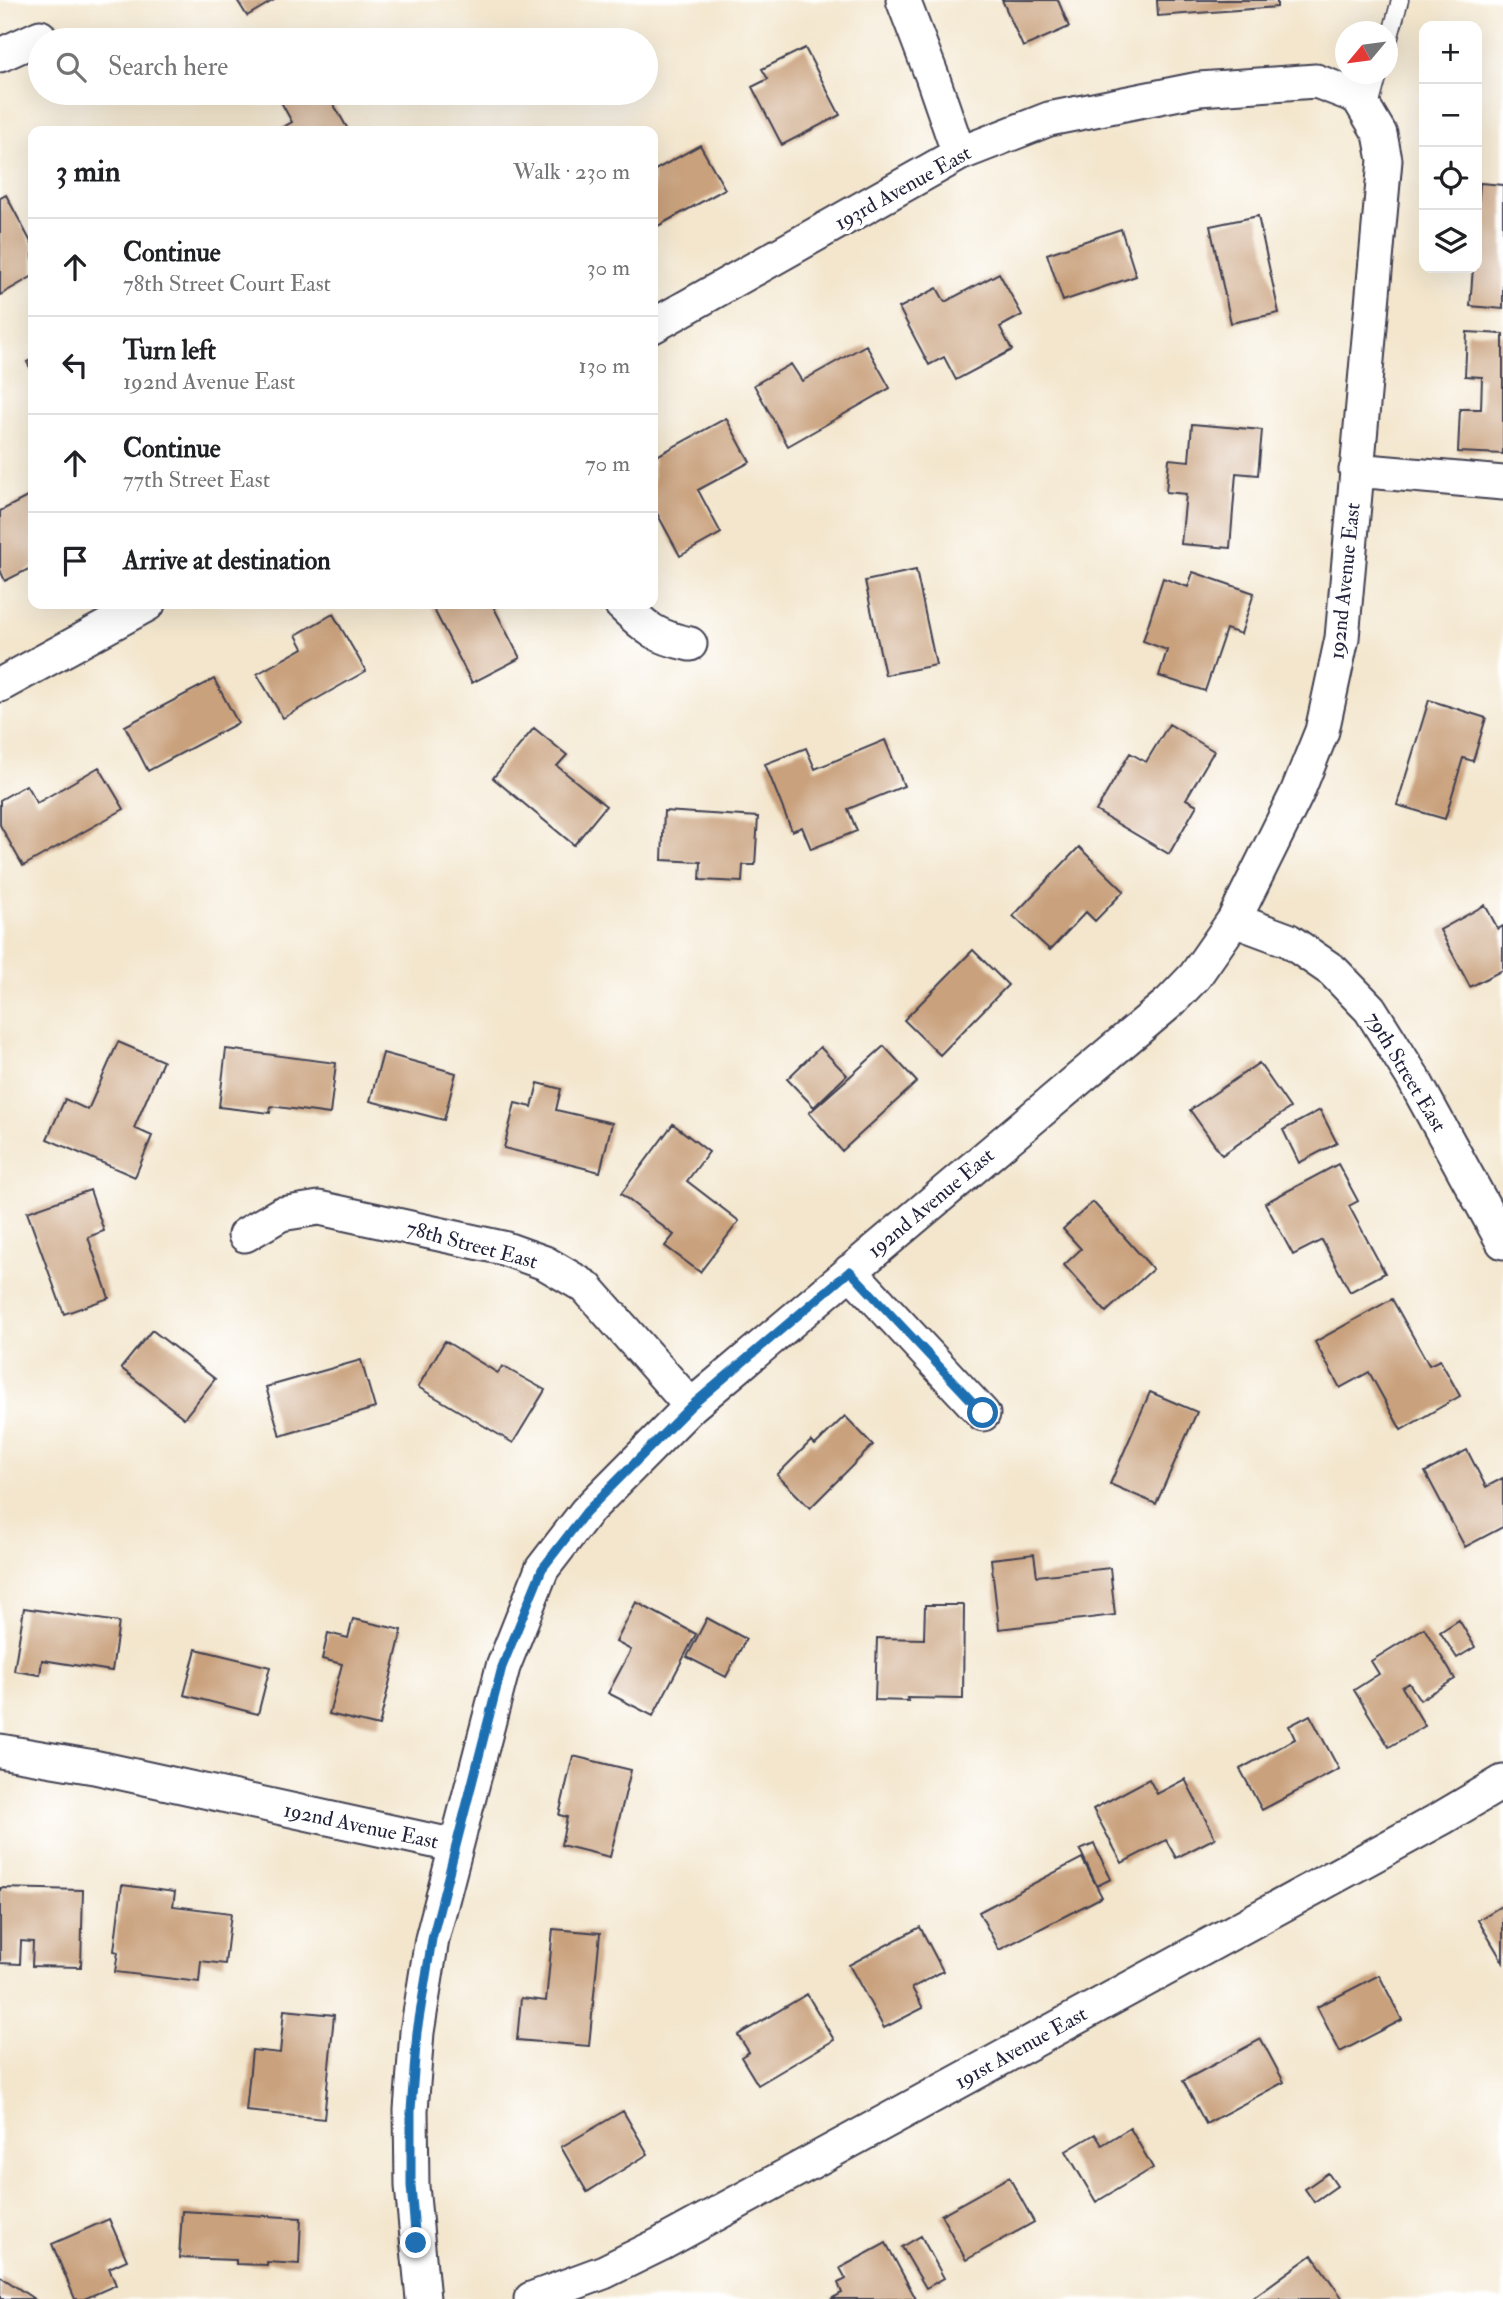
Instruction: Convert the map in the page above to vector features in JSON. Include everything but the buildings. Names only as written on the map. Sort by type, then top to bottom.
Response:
[{"type":"street","points":[[903,0],[959,154]]},
{"type":"street","points":[[0,55],[28,42]]},
{"type":"street","name":"193rd Avenue East","points":[[658,323],[959,154],[1049,120],[1199,89],[1316,81],[1358,97],[1368,113]]},
{"type":"street","name":"192nd Avenue East","points":[[0,1751],[94,1767],[456,1846],[502,1667],[542,1569],[586,1512],[691,1406],[1170,1002],[1195,976],[1234,920],[1297,793],[1322,731],[1342,638],[1385,160],[1380,134],[1368,113]]},
{"type":"street","points":[[1356,470],[1503,483]]},
{"type":"street","points":[[0,685],[139,609]]},
{"type":"street","points":[[626,609],[643,626],[666,639],[690,644]]},
{"type":"street","name":"79th Street East","points":[[1234,920],[1288,940],[1334,971],[1370,1009],[1412,1076],[1503,1242]]},
{"type":"street","name":"78th Street East","points":[[245,1235],[281,1214],[319,1208],[503,1248],[545,1264],[586,1287],[691,1406]]},
{"type":"street","points":[[850,1271],[983,1413]]},
{"type":"street","name":"191st Avenue East","points":[[531,2299],[604,2272],[661,2244],[1503,1782]]},
{"type":"street","points":[[423,2299],[411,2186],[411,2110],[417,2032],[432,1939],[456,1846]]},
{"type":"lane","points":[[1394,21],[1400,0]]},
{"type":"lane","points":[[1368,113],[1376,84]]},
{"type":"route","points":[[416,2243],[411,2186],[411,2110],[417,2032],[432,1939],[502,1667],[524,1607],[542,1569],[586,1512],[691,1406],[850,1271],[983,1413]]}]
